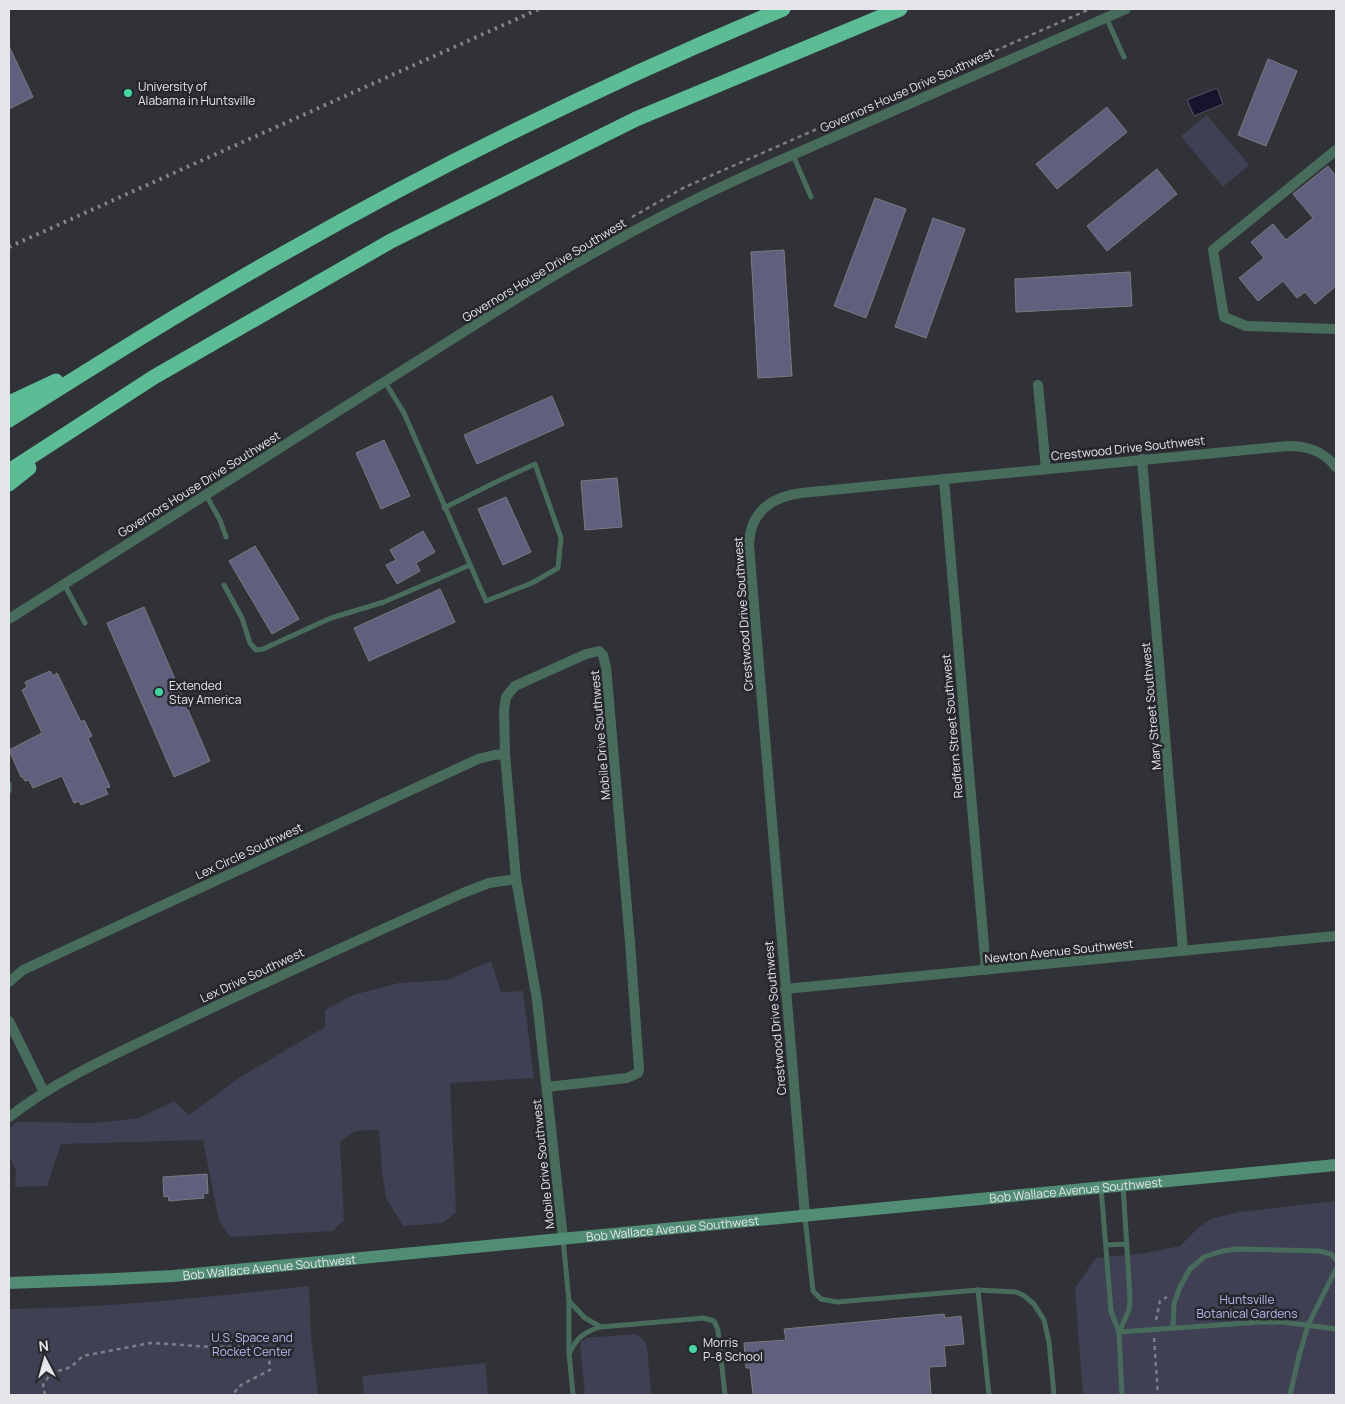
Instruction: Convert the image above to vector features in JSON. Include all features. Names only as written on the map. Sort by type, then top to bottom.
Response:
[{"type":"highway","points":[[9,420],[112,355],[296,246],[483,146],[644,69],[783,9]]},
{"type":"highway","points":[[9,471],[154,377],[391,241],[636,119],[900,9]]},
{"type":"highway","points":[[9,403],[112,355]]},
{"type":"highway","points":[[9,484],[74,430]]},
{"type":"main road","name":"Bob Wallace Avenue Southwest","points":[[9,1283],[115,1280],[173,1276],[1336,1165]]},
{"type":"street","name":"Governors House Drive Southwest","points":[[9,619],[530,290],[598,250],[708,192],[1126,9]]},
{"type":"street","points":[[1336,150],[1213,250],[1224,318],[1246,326],[1336,329]]},
{"type":"street","points":[[1038,385],[1046,469]]},
{"type":"street","name":"Crestwood Drive Southwest","points":[[805,1216],[749,545],[754,520],[766,506],[792,494],[1142,459],[1298,446],[1314,449],[1336,467]]},
{"type":"street","name":"Mary Street Southwest","points":[[1142,459],[1183,951]]},
{"type":"street","name":"Redfern Street Southwest","points":[[944,480],[986,970]]},
{"type":"street","name":"Mobile Drive Southwest","points":[[547,1087],[627,1078],[638,1073],[639,1068],[619,804],[606,667],[603,655],[599,651],[586,654],[514,686],[509,690],[504,703],[505,754],[516,878],[533,972],[563,1238]]},
{"type":"street","name":"Lex Circle Southwest","points":[[9,982],[23,970],[478,759],[505,754]]},
{"type":"street","name":"Lex Drive Southwest","points":[[9,1117],[44,1092],[114,1055],[297,967],[463,892],[489,883],[516,878]]},
{"type":"street","name":"Newton Avenue Southwest","points":[[785,990],[1336,936]]},
{"type":"street","points":[[9,1021],[44,1092]]},
{"type":"lane","points":[[1106,17],[1124,57]]},
{"type":"lane","points":[[792,155],[811,197]]},
{"type":"lane","points":[[385,382],[404,413],[444,508],[486,601],[532,582],[558,568],[561,538],[535,464],[444,508]]},
{"type":"lane","points":[[206,495],[220,520],[226,536]]},
{"type":"lane","points":[[224,585],[242,618],[250,643],[256,650],[263,650],[331,618],[384,602],[470,564]]},
{"type":"lane","points":[[64,584],[85,623]]},
{"type":"lane","points":[[9,784],[9,791]]},
{"type":"lane","points":[[1120,1332],[1129,1310],[1130,1297],[1123,1184]]},
{"type":"lane","points":[[1101,1186],[1111,1311],[1120,1332],[1122,1395]]},
{"type":"lane","points":[[805,1216],[811,1285],[813,1291],[821,1299],[829,1302],[851,1302],[978,1290],[1016,1292],[1028,1298],[1040,1311],[1047,1330],[1054,1395]]},
{"type":"lane","points":[[563,1238],[569,1301],[569,1353],[573,1395]]},
{"type":"lane","points":[[1106,1245],[1127,1244]]},
{"type":"lane","points":[[1173,1327],[1175,1299],[1184,1276],[1204,1257],[1236,1249],[1319,1251],[1331,1254],[1336,1260]]},
{"type":"lane","points":[[1290,1395],[1298,1356],[1308,1325],[1336,1269]]},
{"type":"lane","points":[[978,1290],[989,1395]]},
{"type":"lane","points":[[569,1301],[585,1318],[601,1327]]},
{"type":"lane","points":[[569,1353],[577,1338],[601,1327],[704,1318],[714,1321],[718,1330],[725,1395]]},
{"type":"lane","points":[[1120,1332],[1261,1322],[1336,1329]]},
{"type":"path","points":[[1156,1320],[1162,1299],[1166,1297],[1175,1299]]},
{"type":"path","points":[[1154,1337],[1158,1395]]},
{"type":"path","points":[[45,1395],[43,1384],[50,1373],[71,1367],[84,1356],[151,1343],[255,1347],[269,1357],[270,1370],[241,1385],[232,1395]]},
{"type":"green space","points":[[1207,115],[1249,165],[1223,187],[1181,136]]},
{"type":"green space","points":[[491,961],[501,992],[523,991],[534,1078],[450,1083],[456,1212],[443,1223],[403,1226],[386,1198],[379,1130],[355,1131],[340,1142],[344,1220],[333,1231],[230,1237],[219,1221],[203,1140],[61,1144],[47,1186],[15,1187],[16,1171],[9,1156],[9,1129],[17,1122],[96,1123],[139,1118],[174,1101],[189,1115],[242,1076],[325,1027],[325,1010],[353,995],[399,983],[447,980]]},
{"type":"green space","name":"Huntsville Botanical Gardens","points":[[1336,1201],[1336,1395],[1083,1395],[1075,1288],[1096,1258],[1145,1253],[1180,1246],[1199,1227],[1213,1218],[1240,1212]]},
{"type":"green space","name":"U.S. Space and Rocket Center","points":[[309,1286],[311,1337],[318,1395],[9,1395],[9,1309],[122,1304]]},
{"type":"green space","points":[[636,1334],[642,1338],[647,1346],[651,1395],[585,1395],[580,1345],[582,1341],[587,1338]]},
{"type":"green space","points":[[485,1363],[488,1395],[364,1395],[362,1376]]},
{"type":"shaded area","points":[[1217,88],[1223,104],[1194,116],[1187,100]]},
{"type":"building","points":[[9,46],[33,97],[9,109]]},
{"type":"building","points":[[1268,59],[1297,71],[1266,146],[1238,135]]},
{"type":"building","points":[[1107,107],[1127,132],[1057,189],[1036,164]]},
{"type":"building","points":[[1328,166],[1336,176],[1336,286],[1315,304],[1305,292],[1297,298],[1283,281],[1258,301],[1239,278],[1264,258],[1251,242],[1273,224],[1286,240],[1313,218],[1293,194]]},
{"type":"building","points":[[1157,169],[1177,194],[1107,251],[1087,226]]},
{"type":"building","points":[[875,198],[906,209],[866,318],[834,306]]},
{"type":"building","points":[[933,218],[965,229],[926,338],[895,327]]},
{"type":"building","points":[[784,250],[792,376],[758,378],[751,252]]},
{"type":"building","points":[[1130,272],[1132,306],[1016,312],[1015,279]]},
{"type":"building","points":[[552,396],[564,425],[477,464],[464,435]]},
{"type":"building","points":[[384,440],[410,496],[381,509],[356,453]]},
{"type":"building","points":[[617,478],[622,527],[585,530],[581,481]]},
{"type":"building","points":[[506,497],[531,552],[503,565],[478,509]]},
{"type":"building","points":[[423,531],[435,552],[416,563],[420,571],[397,584],[386,565],[396,560],[390,550]]},
{"type":"building","points":[[255,546],[299,619],[272,634],[229,561]]},
{"type":"building","points":[[440,589],[455,622],[369,661],[354,628]]},
{"type":"building","name":"Extended Stay America","points":[[144,607],[210,761],[174,777],[107,623]]},
{"type":"building","points":[[50,671],[53,676],[57,673],[81,722],[84,720],[92,736],[88,738],[110,787],[105,788],[108,794],[81,805],[79,801],[74,803],[62,776],[33,788],[29,780],[25,781],[21,777],[9,750],[42,733],[22,690],[27,687],[25,682]]},
{"type":"building","points":[[207,1174],[208,1193],[203,1194],[204,1198],[169,1201],[168,1196],[164,1197],[163,1177]]},
{"type":"building","points":[[944,1314],[945,1318],[961,1316],[964,1344],[944,1346],[946,1366],[929,1367],[931,1395],[753,1395],[750,1368],[746,1368],[744,1343],[786,1340],[784,1329]]},
{"type":"railway","points":[[9,247],[539,9]]},
{"type":"place","name":"University of Alabama in Huntsville","points":[[128,93]]},
{"type":"place","name":"Extended Stay America","points":[[159,692]]},
{"type":"place","name":"Morris P-8 School","points":[[693,1349]]}]
